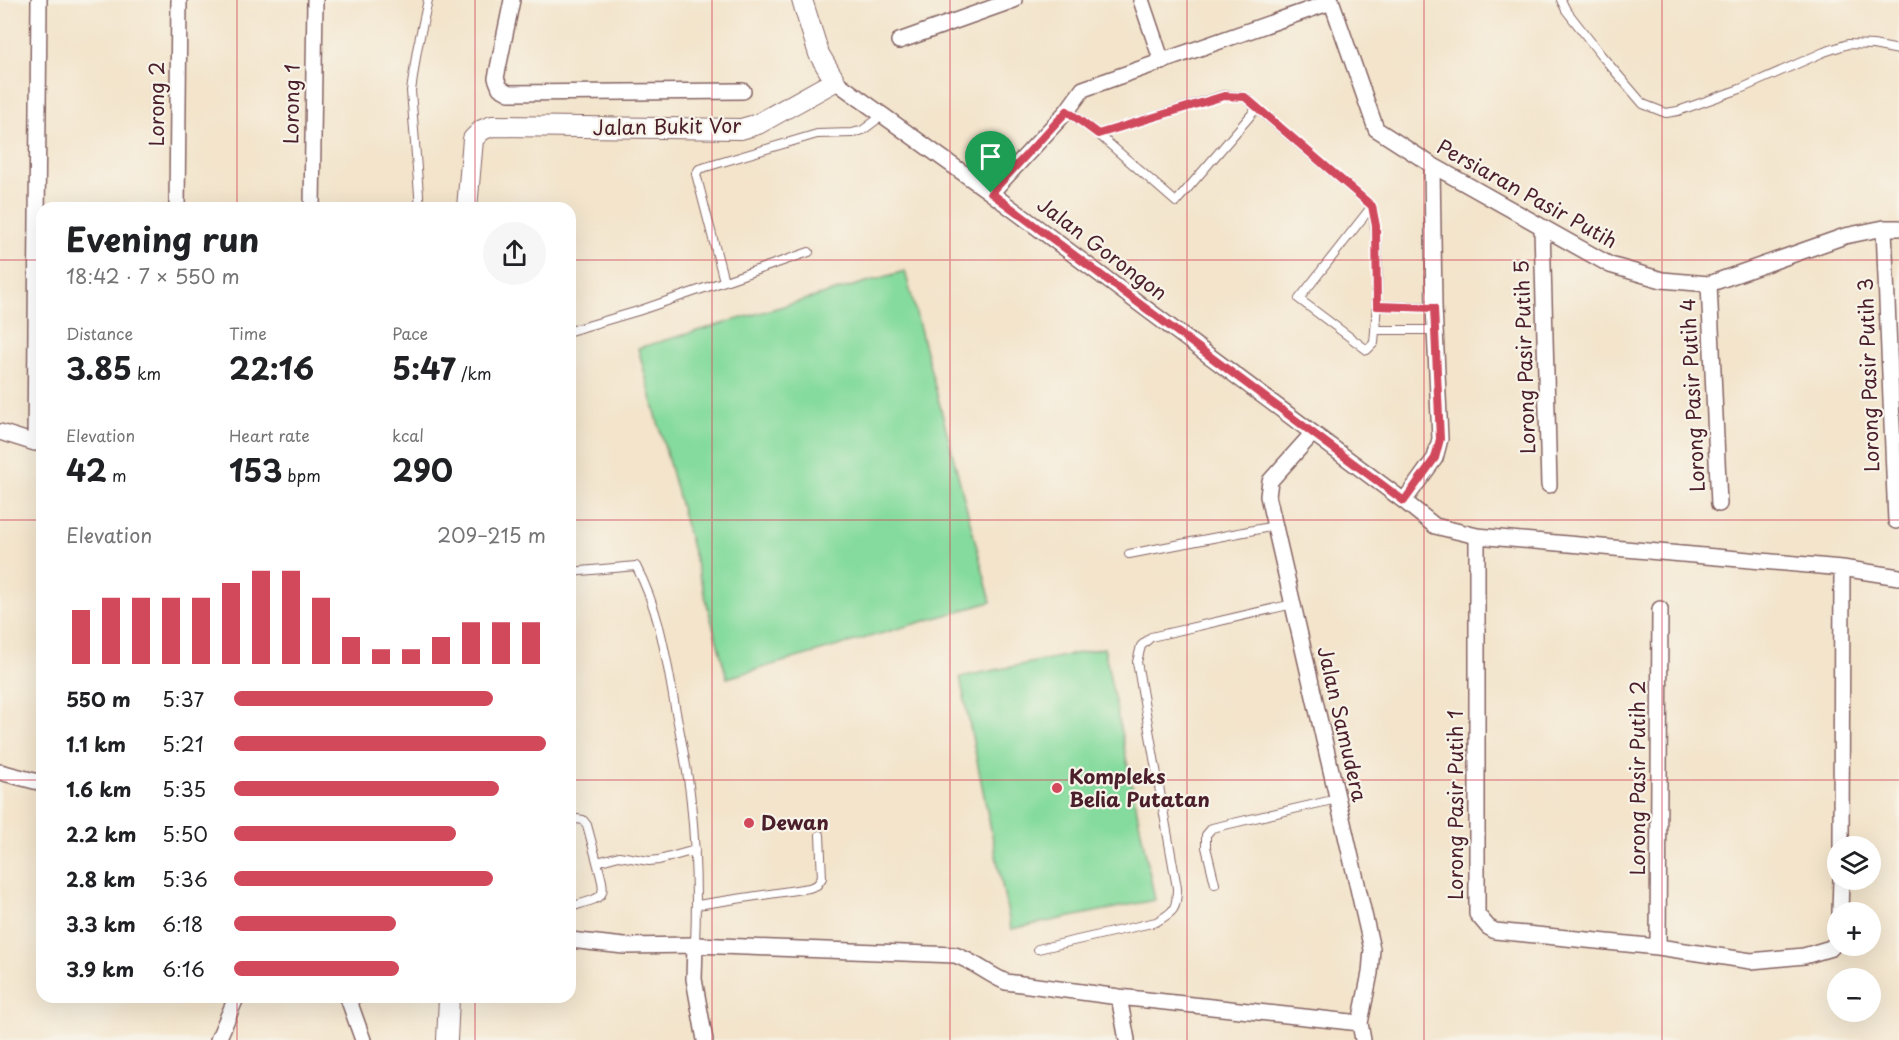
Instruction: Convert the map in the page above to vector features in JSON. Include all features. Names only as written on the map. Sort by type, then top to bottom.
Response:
[{"type":"street","points":[[39,0],[39,202]]},
{"type":"street","name":"Lorong 2","points":[[177,202],[178,0]]},
{"type":"street","name":"Lorong 1","points":[[312,202],[315,0]]},
{"type":"street","points":[[512,0],[496,78],[500,88],[509,93],[743,91]]},
{"type":"street","points":[[802,0],[819,54],[836,81]]},
{"type":"street","points":[[899,41],[1014,0]]},
{"type":"street","points":[[1141,0],[1162,62]]},
{"type":"street","points":[[991,193],[1067,111],[1083,89],[1331,1]]},
{"type":"street","name":"Persiaran Pasir Putih","points":[[1331,1],[1376,129],[1432,165],[1610,265],[1662,280],[1709,284],[1845,236],[1892,228]]},
{"type":"street","name":"Jalan Gorongon","points":[[836,81],[991,193],[1435,526],[1477,536],[1842,568],[1899,577]]},
{"type":"street","name":"Jalan Bukit Vor","points":[[468,202],[473,139],[482,130],[492,126],[741,129],[758,124],[836,81]]},
{"type":"street","points":[[1404,501],[1435,458],[1440,439],[1434,308],[1432,165]]},
{"type":"street","name":"Lorong Pasir Putih 5","points":[[1542,228],[1549,484]]},
{"type":"street","name":"Lorong Pasir Putih 3","points":[[1892,228],[1896,521]]},
{"type":"street","name":"Lorong Pasir Putih 4","points":[[1709,284],[1719,504]]},
{"type":"street","points":[[0,432],[36,442]]},
{"type":"street","name":"Jalan Samudera","points":[[1313,433],[1270,481],[1268,496],[1372,949],[1370,973],[1360,1023],[1363,1040]]},
{"type":"street","name":"Lorong Pasir Putih 1","points":[[1477,536],[1477,914],[1488,927],[1495,931],[1658,947],[1751,961],[1804,956],[1827,949]]},
{"type":"street","points":[[1841,836],[1842,568]]},
{"type":"street","name":"Lorong Pasir Putih 2","points":[[1658,947],[1660,609]]},
{"type":"street","points":[[0,772],[36,781]]},
{"type":"street","points":[[576,941],[624,946],[695,945],[956,954],[971,960],[994,977],[1006,982],[1119,997],[1360,1023]]},
{"type":"street","points":[[695,945],[694,979],[705,1040]]},
{"type":"street","points":[[1119,997],[1127,1040]]},
{"type":"street","points":[[218,1040],[234,1003]]},
{"type":"street","points":[[350,1003],[363,1040]]},
{"type":"street","points":[[447,1040],[449,1003]]},
{"type":"lane","points":[[420,202],[411,91],[428,0]]},
{"type":"lane","points":[[1561,0],[1566,10],[1601,55],[1643,104],[1666,112],[1678,111],[1740,89],[1824,52],[1848,44],[1873,45],[1899,50]]},
{"type":"lane","points":[[1098,134],[1224,96],[1245,97],[1372,206],[1376,226],[1377,306],[1374,343],[1367,350],[1299,299],[1372,206]]},
{"type":"lane","points":[[1067,111],[1098,134],[1176,202],[1257,108]]},
{"type":"lane","points":[[724,281],[696,174],[699,169],[817,134],[852,133],[863,130],[883,115]]},
{"type":"lane","points":[[576,329],[638,311],[809,252]]},
{"type":"lane","points":[[1377,306],[1434,308]]},
{"type":"lane","points":[[1376,330],[1435,330]]},
{"type":"lane","points":[[1129,554],[1275,526]]},
{"type":"lane","points":[[576,571],[636,566],[654,606],[664,645],[691,800],[697,905],[695,945]]},
{"type":"lane","points":[[1038,949],[1156,922],[1169,915],[1177,905],[1175,878],[1137,662],[1141,646],[1151,637],[1293,604]]},
{"type":"lane","points":[[1215,884],[1206,847],[1206,836],[1212,828],[1337,799]]},
{"type":"lane","points":[[576,819],[584,820],[587,825],[604,888],[603,894],[598,899],[576,905]]},
{"type":"lane","points":[[697,905],[817,885],[822,878],[820,835]]},
{"type":"lane","points":[[597,862],[619,856],[649,861],[659,860],[695,850]]},
{"type":"green space","points":[[905,271],[991,602],[727,678],[638,348]]},
{"type":"green space","name":"Kompleks Belia Putatan","points":[[1104,648],[1155,900],[1011,929],[960,677]]},
{"type":"place","name":"Kompleks Belia Putatan","points":[[1057,788]]},
{"type":"place","name":"Dewan","points":[[749,823]]},
{"type":"route","points":[[1224,96],[1245,97],[1372,206],[1376,226],[1377,306],[1434,308],[1440,439],[1435,458],[1404,501],[991,193],[1067,111],[1098,134],[1204,101],[1224,96]]}]
